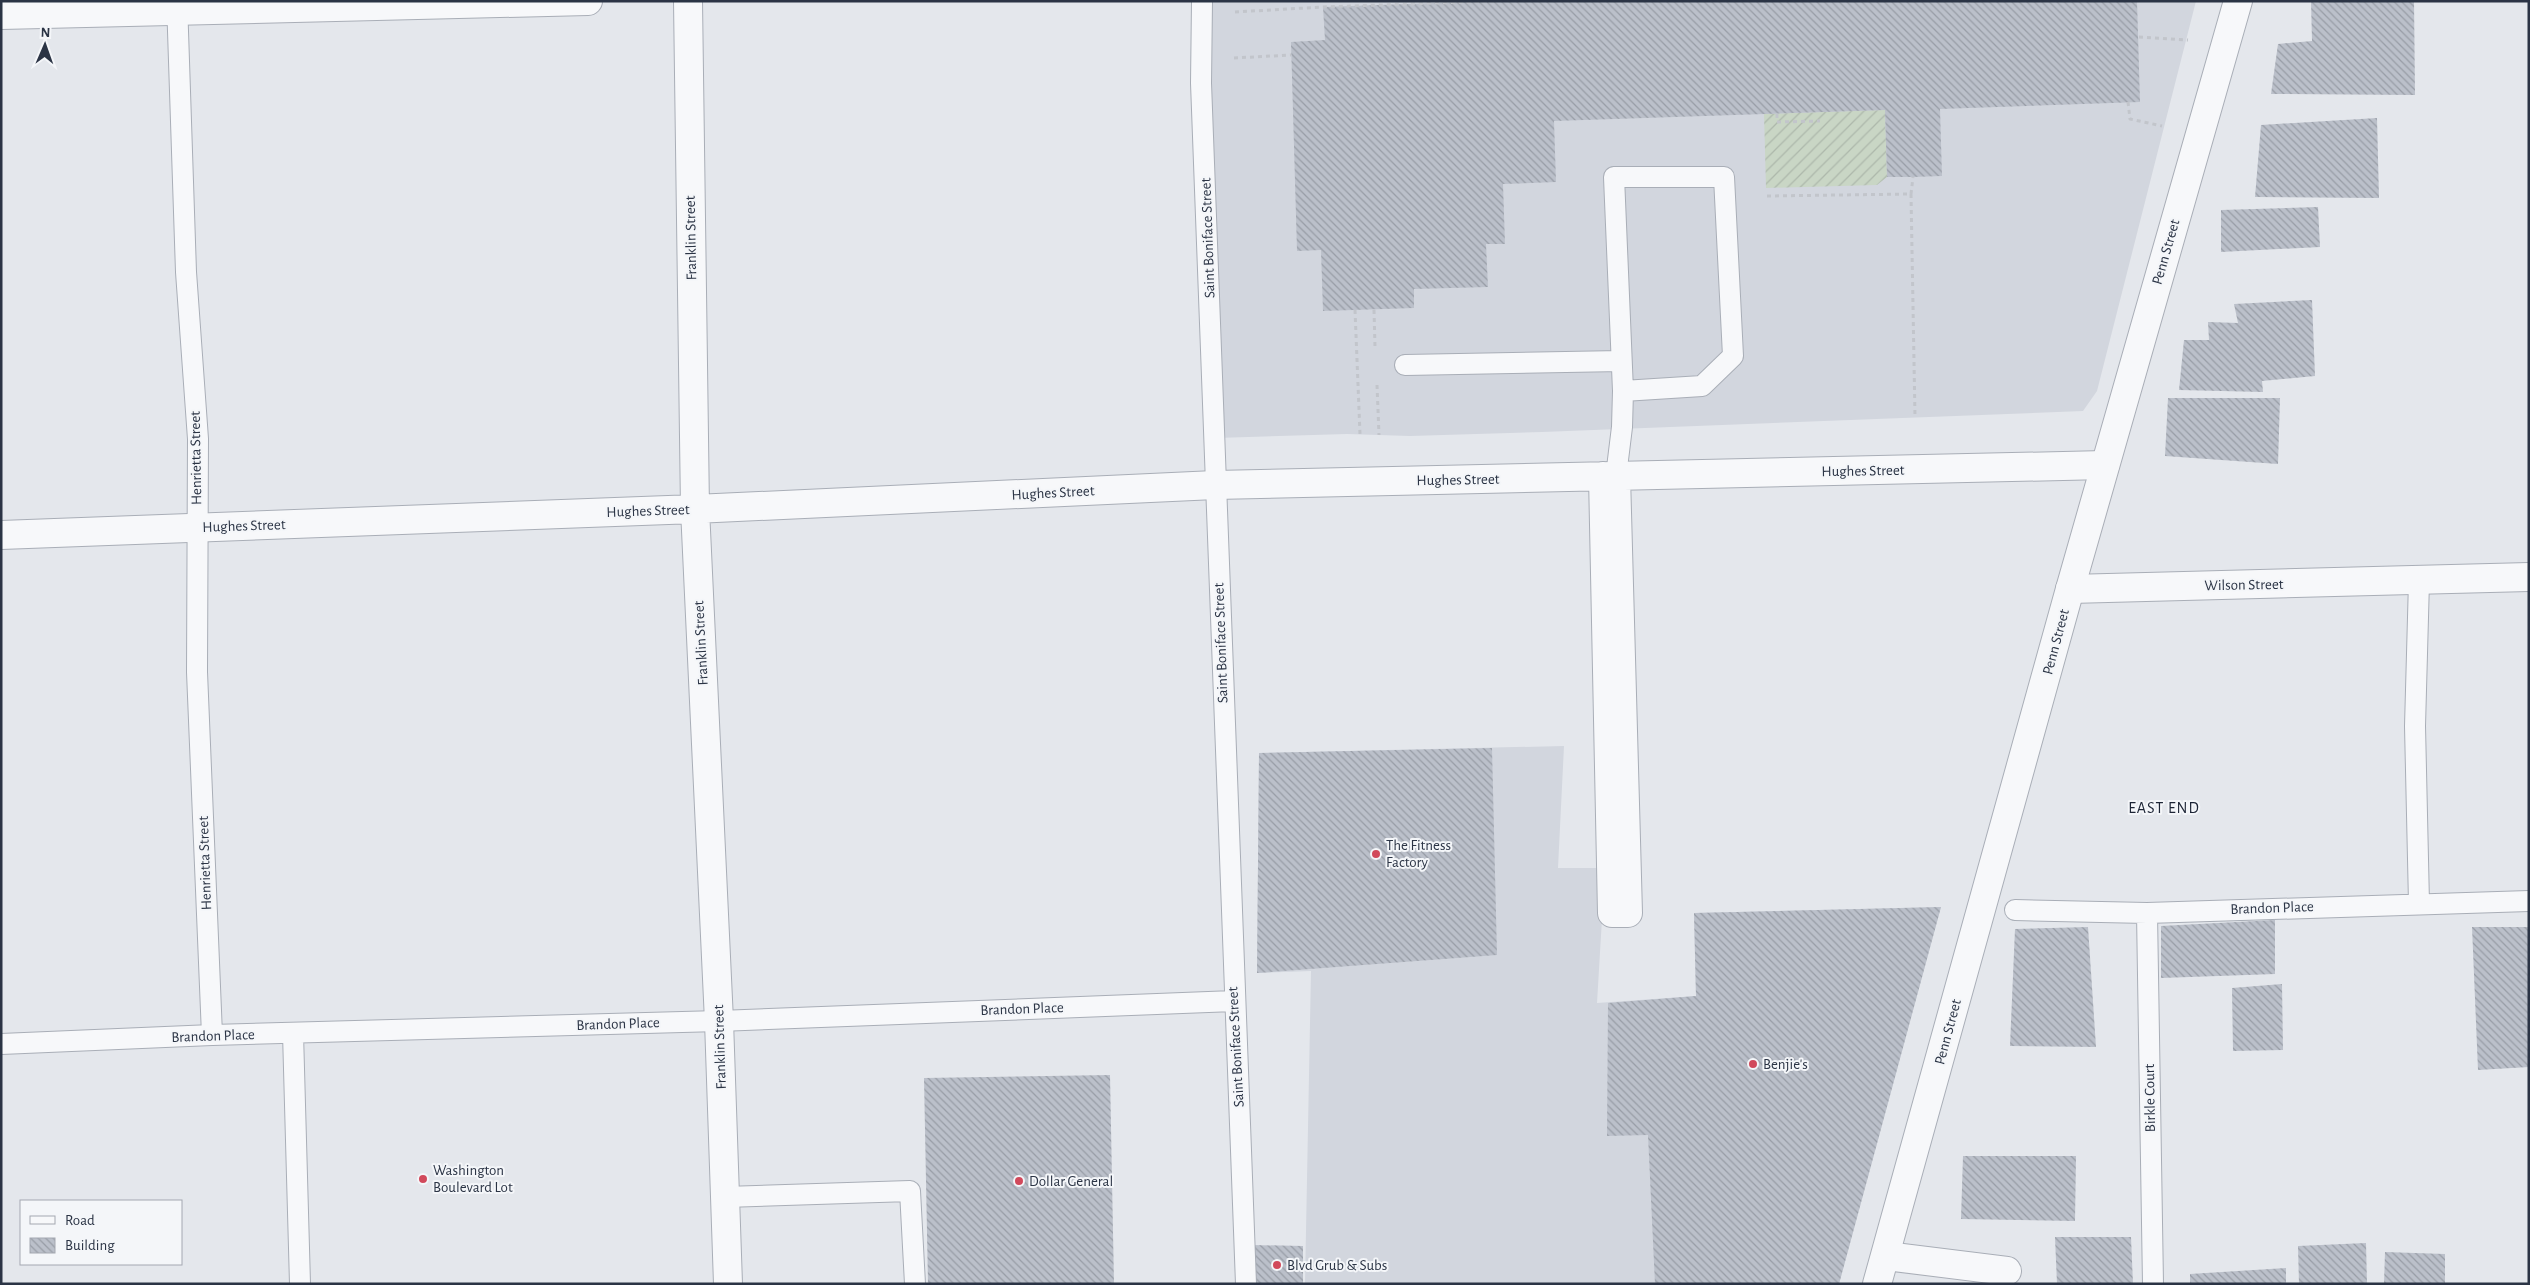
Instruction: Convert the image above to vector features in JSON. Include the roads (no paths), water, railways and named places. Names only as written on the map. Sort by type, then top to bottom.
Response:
[{"type":"street","points":[[1,15],[178,6],[588,1]]},
{"type":"street","name":"Franklin Street","points":[[688,1],[695,509],[719,1021],[728,1284]]},
{"type":"street","name":"Penn Street","points":[[1877,1284],[2070,589],[2238,1]]},
{"type":"street","name":"Hughes Street","points":[[1,535],[695,509],[1215,485],[2105,465]]},
{"type":"street","points":[[1609,476],[1628,913],[1612,913],[1609,476]]},
{"type":"street","name":"Wilson Street","points":[[2070,589],[2529,577]]},
{"type":"street","points":[[1886,1256],[2007,1271]]},
{"type":"lane","name":"Saint Boniface Street","points":[[1202,1],[1201,83],[1216,438],[1215,485],[1246,1284]]},
{"type":"lane","name":"Henrietta Street","points":[[178,6],[186,272],[198,439],[197,672],[212,1035]]},
{"type":"lane","points":[[1609,476],[1622,428],[1623,391],[1614,177],[1724,177],[1733,356],[1702,386],[1623,391]]},
{"type":"lane","points":[[1404,365],[1621,360]]},
{"type":"lane","points":[[2419,581],[2415,726],[2419,903]]},
{"type":"lane","name":"Brandon Place","points":[[2015,910],[2147,913],[2529,900]]},
{"type":"lane","name":"Birkle Court","points":[[2147,913],[2153,1284]]},
{"type":"lane","name":"Brandon Place","points":[[1,1044],[212,1035],[719,1021],[1234,1001]]},
{"type":"lane","points":[[292,1033],[300,1284]]},
{"type":"lane","points":[[725,1198],[910,1191],[915,1284]]},
{"type":"place","name":"The Fitness Factory","points":[[1376,854]]},
{"type":"place","name":"Benjie's","points":[[1753,1064]]},
{"type":"place","name":"Washington Boulevard Lot","points":[[423,1179]]},
{"type":"place","name":"Dollar General","points":[[1019,1181]]},
{"type":"place","name":"Blvd Grub & Subs","points":[[1277,1265]]},
{"type":"district","name":"EAST END","points":[[2164,808]]}]
